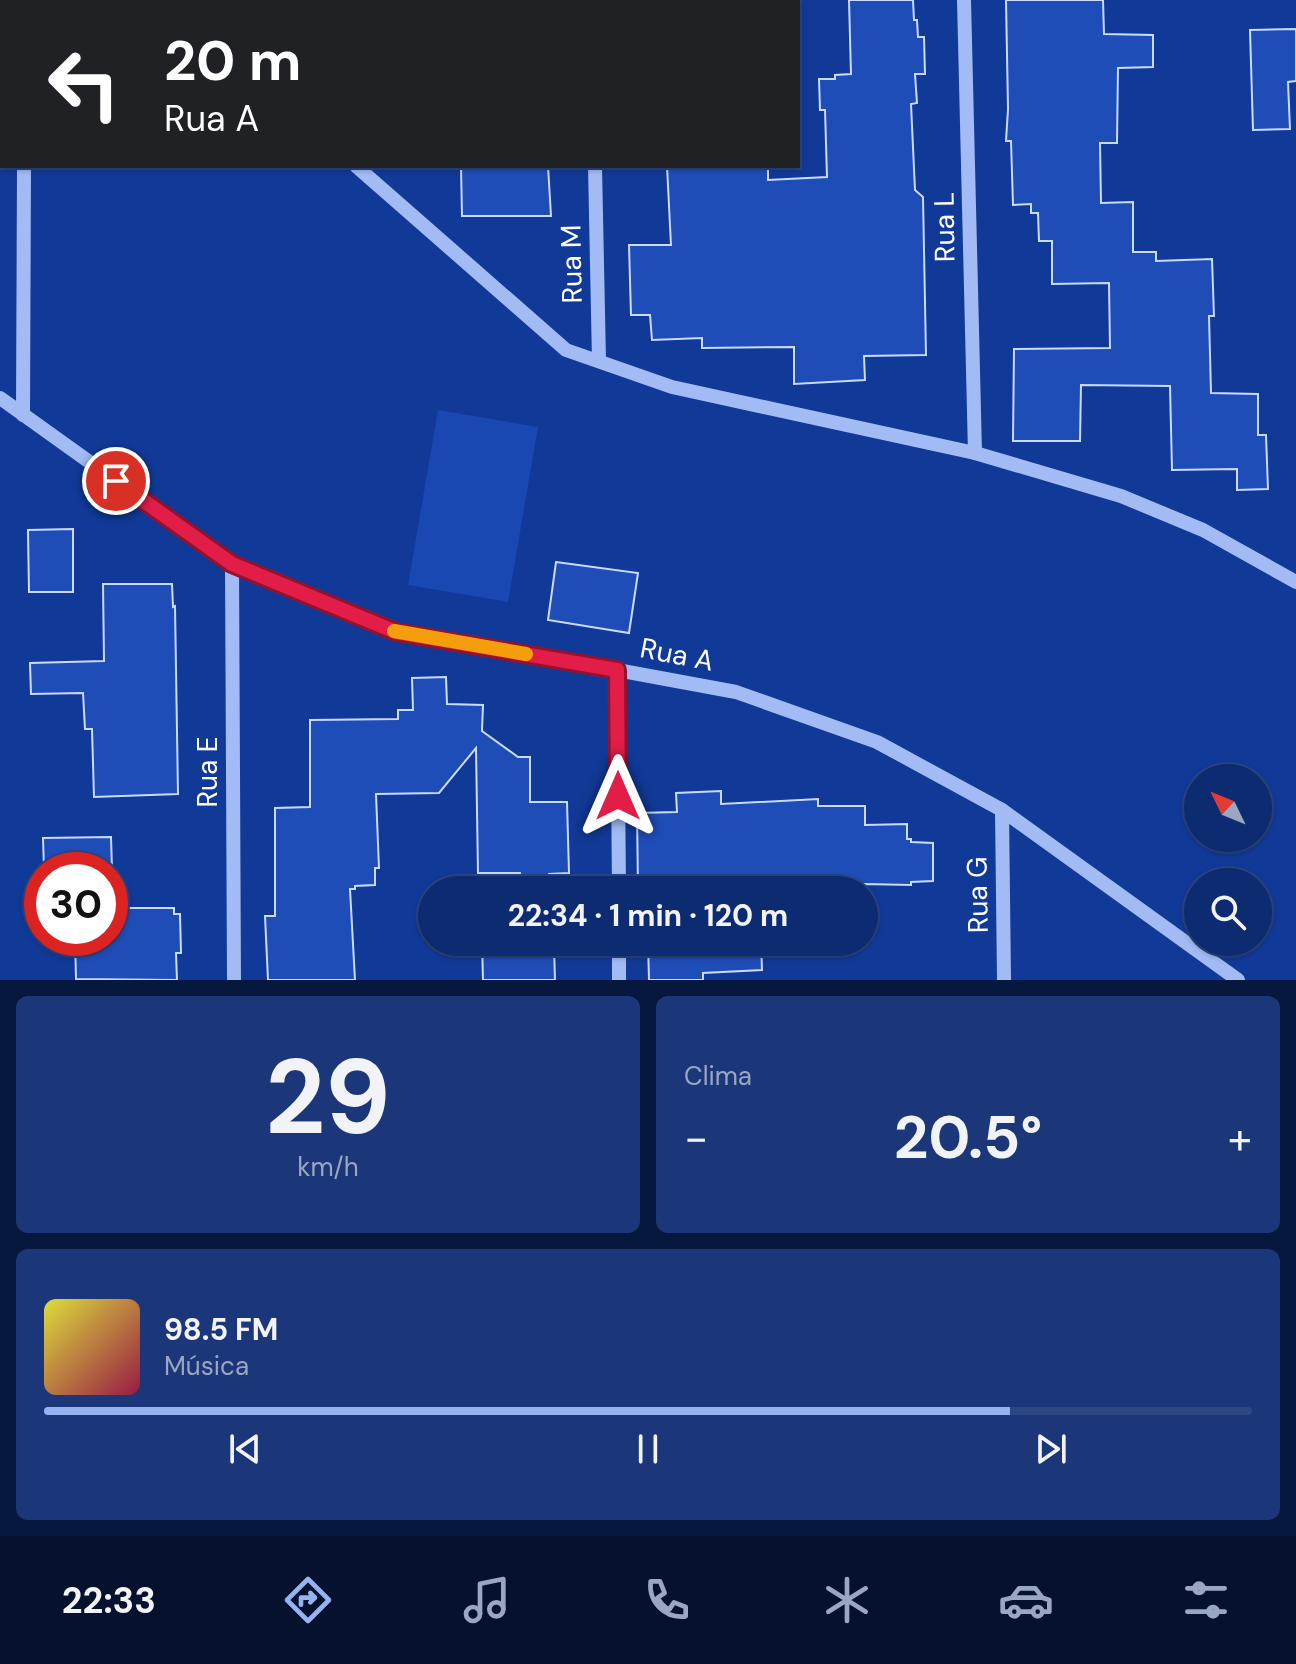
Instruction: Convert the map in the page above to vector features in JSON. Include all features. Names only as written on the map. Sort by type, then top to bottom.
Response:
[{"type":"street","name":"Rua L","points":[[964,0],[975,453]]},
{"type":"street","points":[[23,415],[24,168]]},
{"type":"street","points":[[358,168],[566,350],[672,387],[975,453],[1121,496],[1203,530],[1296,582]]},
{"type":"street","name":"Rua M","points":[[595,168],[599,361]]},
{"type":"street","name":"Rua A","points":[[0,398],[232,564],[396,632],[736,692],[877,742],[1002,810],[1238,980]]},
{"type":"street","name":"Rua E","points":[[232,564],[234,980]]},
{"type":"street","points":[[617,670],[619,876]]},
{"type":"street","name":"Rua G","points":[[1002,810],[1004,980]]},
{"type":"street","points":[[619,956],[619,980]]},
{"type":"shaded area","points":[[438,410],[538,427],[508,602],[408,585]]},
{"type":"building","points":[[849,0],[913,0],[918,37],[924,37],[925,74],[915,74],[917,103],[911,104],[915,190],[923,197],[926,355],[864,356],[865,380],[794,384],[794,347],[702,348],[702,338],[652,340],[650,315],[631,315],[629,245],[671,245],[667,168],[768,168],[768,180],[827,177],[825,110],[820,110],[819,79],[835,79],[835,75],[851,74]]},
{"type":"building","points":[[1006,0],[1103,0],[1104,34],[1153,35],[1153,67],[1118,68],[1117,143],[1100,143],[1101,203],[1133,202],[1133,252],[1156,252],[1156,261],[1212,259],[1214,316],[1209,316],[1211,393],[1258,394],[1258,435],[1266,435],[1268,489],[1237,490],[1237,469],[1172,470],[1170,386],[1081,385],[1080,441],[1013,441],[1014,349],[1110,348],[1109,283],[1052,284],[1052,241],[1039,241],[1038,213],[1031,213],[1031,204],[1013,205],[1011,141],[1006,141]]},
{"type":"building","points":[[1296,29],[1296,81],[1288,82],[1290,129],[1253,130],[1250,30]]},
{"type":"building","points":[[461,168],[548,168],[551,216],[462,216]]},
{"type":"building","points":[[73,529],[73,592],[29,592],[28,530]]},
{"type":"building","points":[[556,562],[638,573],[629,633],[548,620]]},
{"type":"building","points":[[103,584],[172,584],[178,794],[94,797],[92,729],[85,729],[83,693],[31,694],[30,663],[104,661]]},
{"type":"building","points":[[446,677],[447,704],[483,705],[482,731],[518,757],[530,757],[530,802],[567,802],[569,873],[520,876],[520,873],[478,873],[476,748],[439,793],[376,794],[379,868],[375,868],[375,885],[350,889],[355,980],[268,980],[265,916],[275,916],[275,808],[310,807],[310,720],[398,719],[398,710],[413,710],[412,678]]},
{"type":"building","points":[[721,791],[721,804],[818,799],[818,806],[865,806],[865,825],[907,824],[907,839],[911,842],[933,843],[933,881],[911,882],[911,885],[878,884],[878,876],[638,876],[637,813],[677,812],[676,793]]},
{"type":"building","points":[[111,837],[111,852],[43,852],[43,838]]},
{"type":"building","points":[[128,908],[174,908],[174,914],[180,914],[181,953],[176,953],[177,980],[76,979],[75,956],[128,956]]},
{"type":"building","points":[[482,956],[554,956],[555,980],[483,980]]},
{"type":"building","points":[[648,956],[762,956],[762,970],[703,973],[703,980],[649,980]]},
{"type":"slow traffic","points":[[394,631],[526,654]]},
{"type":"route","points":[[116,481],[232,564],[396,632],[617,670],[618,796]]}]
